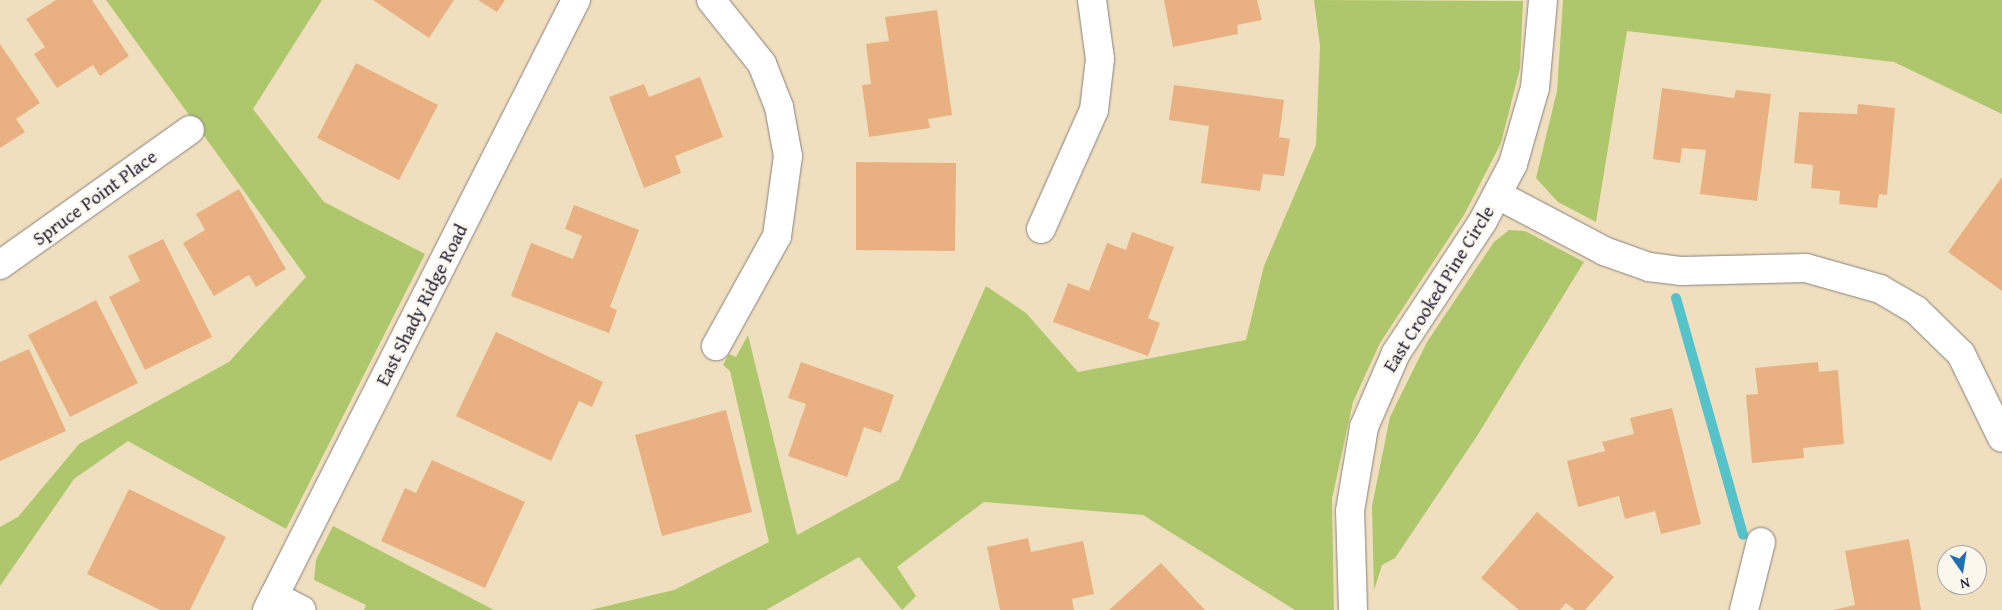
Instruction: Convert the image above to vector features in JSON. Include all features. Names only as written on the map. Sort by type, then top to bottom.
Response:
[{"type":"street","name":"East Shady Ridge Road","points":[[270,603],[576,0]]},
{"type":"street","points":[[711,0],[762,64],[779,107],[788,156],[777,236],[716,346]]},
{"type":"street","points":[[1041,229],[1094,110],[1100,59],[1092,0]]},
{"type":"street","name":"East Crooked Pine Circle","points":[[1353,610],[1351,494],[1368,414],[1396,353],[1498,195],[1533,100],[1543,0]]},
{"type":"street","name":"Spruce Point Place","points":[[0,265],[190,130]]},
{"type":"street","points":[[1498,195],[1604,251],[1649,267],[1682,271],[1806,268],[1880,289],[1920,314],[1961,354],[2002,438]]},
{"type":"street","points":[[1744,610],[1761,542]]},
{"type":"street","points":[[270,603],[302,610]]},
{"type":"green space","points":[[106,0],[322,0],[253,109],[324,202],[425,254],[286,529],[128,441],[74,479],[0,586],[0,527],[18,517],[79,444],[229,362],[306,277]]},
{"type":"green space","points":[[1314,0],[1523,1],[1520,68],[1501,143],[1464,215],[1380,343],[1353,402],[1332,499],[1334,610],[1295,610],[1143,515],[984,502],[897,567],[916,596],[902,610],[859,557],[766,610],[590,610],[674,590],[769,542],[730,371],[723,365],[729,354],[736,357],[748,335],[797,535],[899,480],[986,286],[1026,313],[1078,372],[1246,340],[1264,266],[1316,145],[1320,46]]},
{"type":"green space","points":[[1563,0],[2002,0],[2002,114],[1894,62],[1627,31],[1596,222],[1558,202],[1536,178],[1557,91]]},
{"type":"green space","points":[[1509,230],[1525,231],[1584,262],[1477,436],[1395,558],[1382,565],[1374,590],[1372,506],[1390,417],[1427,342],[1494,242]]},
{"type":"green space","points":[[333,526],[494,610],[364,610],[366,605],[314,580],[316,560]]},
{"type":"building","points":[[56,0],[92,0],[129,56],[100,76],[93,65],[57,88],[34,54],[45,47],[26,19]]},
{"type":"building","points":[[373,0],[454,0],[429,38]]},
{"type":"building","points":[[478,0],[505,0],[497,12]]},
{"type":"building","points":[[1164,0],[1257,0],[1262,20],[1237,25],[1238,34],[1173,47]]},
{"type":"building","points":[[937,10],[952,115],[928,119],[930,128],[869,137],[862,85],[871,84],[866,44],[889,41],[885,17]]},
{"type":"building","points":[[0,44],[40,103],[16,119],[25,132],[0,148]]},
{"type":"building","points":[[356,63],[438,105],[399,180],[317,138]]},
{"type":"building","points":[[700,77],[723,137],[675,156],[681,173],[644,188],[609,97],[644,84],[649,97]]},
{"type":"building","points":[[1174,85],[1284,100],[1279,137],[1290,139],[1284,176],[1263,174],[1260,191],[1201,183],[1209,126],[1169,120]]},
{"type":"building","points":[[1662,88],[1734,98],[1736,90],[1771,94],[1757,201],[1700,194],[1706,150],[1682,148],[1680,163],[1653,159]]},
{"type":"building","points":[[1858,104],[1895,108],[1887,195],[1879,194],[1877,208],[1839,204],[1840,191],[1811,188],[1813,165],[1794,163],[1799,112],[1857,114]]},
{"type":"building","points":[[856,162],[956,163],[955,251],[856,250]]},
{"type":"building","points":[[2002,177],[2002,291],[1948,252]]},
{"type":"building","points":[[239,189],[286,269],[256,287],[249,275],[214,296],[183,243],[205,230],[196,214]]},
{"type":"building","points":[[574,205],[639,230],[610,307],[617,310],[609,333],[511,296],[531,243],[573,259],[582,236],[565,229]]},
{"type":"building","points":[[1132,232],[1174,247],[1148,318],[1160,323],[1148,356],[1053,322],[1068,283],[1089,291],[1107,243],[1126,250]]},
{"type":"building","points":[[163,239],[212,337],[145,370],[109,297],[140,281],[128,256]]},
{"type":"building","points":[[96,300],[138,383],[70,417],[28,335]]},
{"type":"building","points":[[496,332],[603,382],[592,407],[579,401],[551,461],[456,416]]},
{"type":"building","points":[[29,349],[66,431],[0,461],[0,362]]},
{"type":"building","points":[[801,362],[894,395],[881,433],[864,427],[847,477],[788,456],[806,404],[788,398]]},
{"type":"building","points":[[1818,362],[1819,372],[1838,370],[1844,444],[1803,448],[1804,458],[1752,463],[1746,395],[1758,394],[1755,368]]},
{"type":"building","points":[[1672,408],[1701,524],[1661,534],[1655,511],[1625,519],[1619,496],[1578,507],[1567,461],[1605,451],[1602,442],[1634,434],[1630,418]]},
{"type":"building","points":[[726,410],[752,512],[662,536],[635,435]]},
{"type":"building","points":[[432,460],[525,502],[485,588],[381,541],[405,488],[416,493]]},
{"type":"building","points":[[129,489],[226,537],[190,610],[160,610],[87,574]]},
{"type":"building","points":[[1537,512],[1614,577],[1585,610],[1575,610],[1566,603],[1560,610],[1519,610],[1481,578]]},
{"type":"building","points":[[1028,538],[1031,552],[1083,541],[1094,594],[1072,599],[1074,610],[1000,610],[987,547]]},
{"type":"building","points":[[1909,539],[1921,610],[1833,610],[1855,605],[1845,551]]},
{"type":"building","points":[[1161,563],[1205,610],[1109,610]]},
{"type":"waterway","points":[[1676,298],[1743,535]]}]
